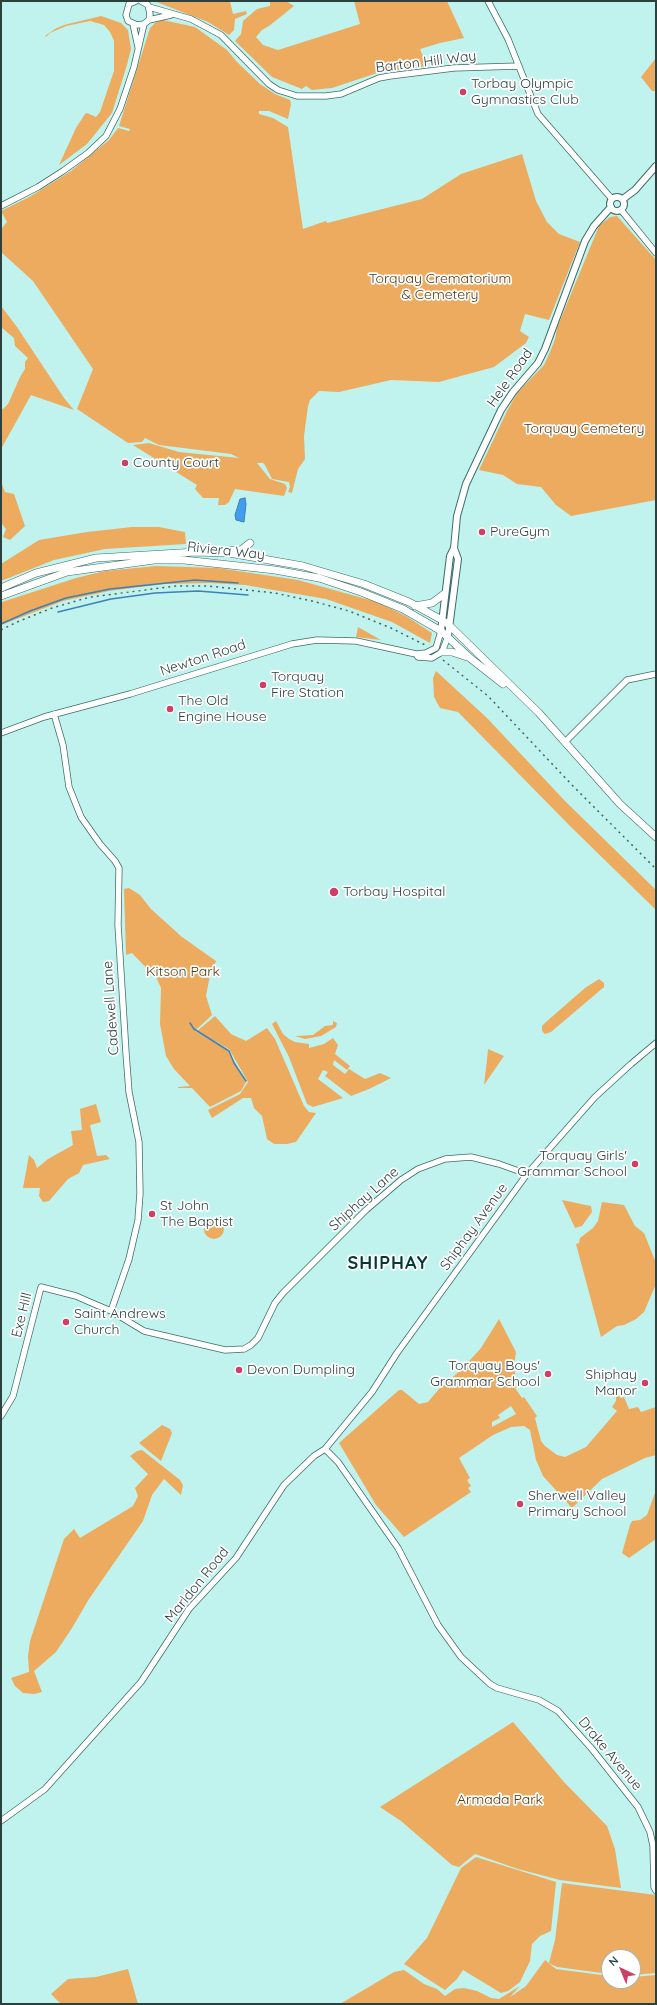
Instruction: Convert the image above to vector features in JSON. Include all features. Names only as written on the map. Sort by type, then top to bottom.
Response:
[{"type":"main road","points":[[623,199],[635,190],[656,166]]},
{"type":"main road","points":[[617,196],[623,199],[625,204],[621,210],[616,211],[611,208],[612,199],[617,196]]},
{"type":"main road","name":"Hele Road","points":[[441,631],[444,594],[450,556],[454,548],[457,516],[466,484],[501,410],[513,392],[538,363],[545,349],[585,241],[594,226],[611,208]]},
{"type":"main road","points":[[196,552],[205,549],[241,550],[250,543]]},
{"type":"main road","name":"Hele Road","points":[[448,636],[458,559],[454,548]]},
{"type":"main road","name":"Riviera Way","points":[[1,588],[36,573],[96,558],[196,552],[229,553],[303,566],[364,584],[415,606],[442,620],[449,625],[526,700]]},
{"type":"main road","name":"Riviera Way","points":[[1,596],[67,572],[131,563],[184,560],[275,570],[319,578],[361,592],[403,609],[448,636],[470,658]]},
{"type":"main road","points":[[415,606],[432,603],[444,594]]},
{"type":"main road","points":[[442,652],[452,652],[470,658],[526,700],[566,741],[620,804],[656,837]]},
{"type":"street","points":[[134,1],[127,8],[126,15],[128,21],[133,24],[144,24]]},
{"type":"street","points":[[1,206],[58,175],[88,153],[106,136],[119,114],[144,24],[149,20],[149,7],[141,1]]},
{"type":"street","points":[[488,1],[508,39],[538,114],[612,199]]},
{"type":"street","name":"Barton Hill Way","points":[[149,7],[191,19],[221,36],[269,84],[278,90],[297,96],[326,96],[341,94],[379,78],[390,76],[454,68],[519,66]]},
{"type":"street","name":"Barton Hill Way","points":[[149,20],[175,15]]},
{"type":"street","points":[[133,24],[138,50]]},
{"type":"street","points":[[621,210],[656,254]]},
{"type":"street","name":"Newton Road","points":[[1,733],[54,714],[130,694],[269,650],[312,640],[356,641],[416,654],[426,653],[436,648],[441,631]]},
{"type":"street","points":[[442,652],[448,636]]},
{"type":"street","name":"Newton Road","points":[[416,654],[418,657],[432,658],[442,652]]},
{"type":"street","points":[[566,741],[625,682],[656,674]]},
{"type":"street","name":"Cadewell Lane","points":[[54,714],[63,745],[69,787],[81,817],[119,868],[118,926],[126,1053],[130,1092],[139,1142],[140,1193],[138,1220],[130,1259],[111,1311]]},
{"type":"street","points":[[527,1174],[595,1097],[656,1043]]},
{"type":"street","name":"Shiphay Lane","points":[[41,1287],[76,1296],[111,1311],[144,1331],[157,1335],[225,1350],[244,1349],[258,1338],[275,1303],[283,1293],[366,1210],[401,1180],[418,1169],[445,1159],[471,1157],[500,1164],[527,1174]]},
{"type":"street","name":"Shiphay Avenue","points":[[372,1392],[397,1352],[527,1174]]},
{"type":"street","name":"Exe Hill","points":[[1,1416],[13,1396],[41,1287]]},
{"type":"street","name":"Marldon Road","points":[[1,1821],[46,1789],[114,1714],[156,1661],[189,1609],[236,1558],[284,1485],[301,1468],[325,1449],[372,1392]]},
{"type":"street","name":"Drake Avenue","points":[[325,1449],[338,1462],[398,1548],[424,1600],[449,1642],[461,1657],[490,1684],[539,1700],[558,1712],[592,1750],[638,1807],[650,1832],[653,1846],[654,1887],[656,1891]]},
{"type":"green space","points":[[154,1],[230,1],[233,14],[246,11],[247,14],[235,19],[234,30],[229,35],[208,22]]},
{"type":"green space","points":[[270,1],[286,1],[294,6],[262,30],[256,37],[263,45],[278,50],[360,24],[354,1],[447,1],[464,38],[420,49],[427,66],[377,73],[332,88],[312,90],[306,86],[302,89],[272,77],[235,41],[241,34],[243,21],[257,9],[270,6]]},
{"type":"green space","points":[[101,16],[121,23],[128,30],[131,49],[127,65],[112,113],[87,144],[59,165],[76,128],[85,114],[87,113],[96,117],[100,112],[114,71],[114,41],[110,32],[104,25],[90,21],[66,26],[50,33],[46,37],[45,36],[55,29],[64,25]]},
{"type":"green space","name":"Torquay Crematorium & Cemetery","points":[[163,20],[195,27],[227,50],[260,84],[275,94],[290,100],[291,104],[288,119],[269,111],[259,111],[259,114],[273,118],[288,127],[303,229],[326,221],[327,223],[422,199],[461,174],[522,154],[536,201],[547,222],[559,234],[580,242],[549,320],[525,314],[520,331],[529,337],[526,343],[494,367],[439,382],[391,380],[339,392],[319,391],[310,400],[308,406],[304,436],[305,459],[298,469],[292,493],[288,492],[290,487],[289,482],[272,479],[265,465],[263,463],[257,463],[270,479],[285,484],[287,488],[284,496],[235,489],[229,502],[225,505],[218,505],[219,498],[203,498],[195,489],[197,485],[133,445],[149,443],[179,452],[239,458],[231,454],[159,445],[145,438],[142,442],[128,443],[77,409],[93,369],[33,281],[1,252],[1,229],[7,222],[1,211],[31,196],[71,171],[109,140],[118,128],[129,131],[130,129],[119,126],[150,28],[156,22]]},
{"type":"green space","points":[[656,58],[656,91],[652,91],[641,77]]},
{"type":"green space","name":"Torquay Cemetery","points":[[617,216],[656,260],[656,500],[571,516],[556,505],[541,487],[517,484],[503,475],[479,470],[517,393],[544,365],[555,339],[557,328],[599,226],[610,217]]},
{"type":"green space","points":[[1,306],[17,327],[64,398],[74,410],[31,395],[1,449],[1,408],[3,409],[8,404],[25,369],[25,362],[28,358],[15,346],[14,338],[1,327]]},
{"type":"green space","points":[[1,482],[5,492],[14,494],[25,526],[10,540],[3,537],[6,529],[1,523]]},
{"type":"green space","points":[[132,527],[159,527],[185,532],[186,544],[105,549],[54,560],[1,581],[1,564],[39,540],[87,532]]},
{"type":"green space","points":[[156,566],[218,568],[298,580],[377,602],[406,616],[432,633],[430,643],[392,622],[326,599],[245,585],[210,583],[164,584],[109,591],[63,601],[1,625],[2,602],[76,578],[105,571]]},
{"type":"green space","points":[[358,627],[381,640],[356,637]]},
{"type":"green space","points":[[436,671],[487,718],[565,801],[656,890],[656,910],[571,827],[458,712],[440,708],[434,697],[433,678]]},
{"type":"green space","name":"Kitson Park","points":[[129,888],[140,895],[151,909],[182,937],[216,961],[210,975],[206,996],[212,1015],[195,1031],[228,1050],[246,1082],[241,1091],[210,1107],[192,1088],[178,1088],[190,1086],[174,1069],[166,1056],[160,1024],[161,988],[157,979],[132,953],[126,955],[124,889]]},
{"type":"green space","points":[[599,979],[604,983],[604,987],[551,1032],[545,1034],[542,1031],[542,1026],[546,1022],[585,988]]},
{"type":"green space","points":[[215,1016],[231,1034],[246,1041],[267,1028],[275,1039],[304,1106],[309,1112],[316,1113],[296,1142],[274,1144],[267,1139],[262,1116],[254,1108],[251,1098],[243,1098],[212,1118],[208,1110],[240,1094],[248,1082],[229,1049],[197,1031]]},
{"type":"green space","points":[[276,1021],[283,1034],[289,1039],[295,1042],[309,1044],[309,1048],[324,1044],[333,1038],[338,1045],[335,1054],[350,1066],[347,1070],[334,1060],[333,1065],[345,1074],[349,1069],[365,1079],[380,1073],[391,1078],[351,1096],[325,1076],[328,1072],[323,1070],[318,1079],[343,1098],[313,1107],[307,1104],[289,1057],[272,1024]]},
{"type":"green space","points":[[333,1021],[337,1023],[336,1027],[321,1036],[305,1039],[295,1036],[313,1035],[325,1026],[333,1025]]},
{"type":"green space","points":[[488,1049],[504,1056],[484,1085],[487,1060]]},
{"type":"green space","points":[[96,1104],[101,1122],[90,1125],[97,1156],[106,1155],[110,1159],[83,1165],[79,1173],[68,1179],[49,1201],[43,1202],[39,1196],[40,1188],[23,1188],[29,1155],[34,1160],[37,1168],[48,1159],[73,1145],[71,1131],[82,1130],[80,1109]]},
{"type":"green space","points":[[562,1200],[591,1206],[592,1212],[582,1226],[575,1228]]},
{"type":"green space","points":[[602,1202],[624,1205],[635,1226],[644,1233],[656,1263],[656,1284],[644,1312],[636,1319],[624,1325],[617,1326],[601,1337],[576,1244],[579,1243],[580,1238],[593,1228],[598,1221]]},
{"type":"green space","points":[[214,1219],[221,1222],[224,1229],[221,1236],[214,1239],[207,1236],[204,1229],[207,1222]]},
{"type":"green space","points":[[499,1319],[516,1352],[514,1366],[517,1387],[515,1388],[522,1398],[524,1397],[537,1416],[535,1418],[541,1441],[557,1455],[565,1457],[586,1447],[617,1411],[612,1407],[616,1401],[616,1394],[621,1398],[624,1397],[629,1409],[638,1407],[641,1412],[656,1407],[656,1455],[645,1458],[602,1479],[572,1508],[543,1476],[536,1460],[530,1430],[524,1426],[511,1427],[493,1435],[459,1458],[470,1478],[467,1480],[471,1486],[468,1488],[471,1492],[404,1537],[376,1505],[339,1443],[399,1390],[402,1390],[419,1404],[428,1402],[439,1389],[462,1369],[481,1348]],"holes":[[[511,1406],[516,1414],[492,1427],[492,1422],[500,1418],[498,1415]]]},
{"type":"green space","points":[[162,1425],[170,1429],[172,1433],[161,1461],[139,1443]]},
{"type":"green space","points":[[142,1450],[180,1480],[183,1485],[181,1495],[164,1479],[152,1495],[143,1521],[89,1599],[56,1652],[34,1671],[42,1692],[34,1694],[23,1693],[15,1686],[11,1678],[29,1672],[28,1656],[30,1641],[64,1539],[74,1529],[80,1538],[133,1506],[138,1496],[135,1488],[148,1474],[130,1456],[137,1451]]},
{"type":"green space","points":[[656,1490],[656,1539],[629,1558],[622,1553],[630,1525],[632,1521],[640,1520],[647,1515]]},
{"type":"green space","name":"Armada Park","points":[[513,1722],[564,1782],[607,1826],[615,1849],[621,1888],[560,1880],[518,1869],[475,1854],[459,1867],[452,1865],[401,1821],[380,1807]]},
{"type":"green space","points":[[476,1857],[556,1882],[551,1931],[540,1936],[532,1944],[530,1961],[520,1982],[508,1991],[501,1993],[463,1970],[457,1979],[445,1990],[404,1964],[427,1938],[461,1868]]},
{"type":"green space","points":[[562,1883],[656,1895],[656,1973],[641,1974],[641,1949],[601,1949],[601,1973],[557,1967],[549,1963],[555,1940]]},
{"type":"green space","points":[[545,1960],[556,1969],[601,1975],[601,1989],[641,1989],[641,1976],[656,1975],[656,2004],[340,2004],[394,1972],[404,1970],[424,1984],[437,1989],[445,1996],[455,1989],[464,1988],[477,1991],[491,1998],[499,1999],[520,1986],[510,1997],[526,1986]]},
{"type":"green space","points":[[128,1969],[138,2004],[61,2004],[51,1994],[68,1979],[96,1977]]},
{"type":"water","points":[[245,498],[246,504],[244,522],[236,520],[235,515],[240,499]]},
{"type":"waterway","points":[[1,624],[30,611],[66,598],[110,589],[195,580],[238,583]]},
{"type":"waterway","points":[[58,612],[111,599],[155,593],[198,591],[248,595]]},
{"type":"waterway","points":[[190,1023],[194,1029],[229,1051],[234,1063],[246,1081]]},
{"type":"railway","points":[[1,630],[52,608],[90,597],[177,586],[208,586],[275,593],[349,611],[391,628],[425,645]]},
{"type":"railway","points":[[443,660],[488,696],[572,785],[656,869]]},
{"type":"place","name":"Torbay Olympic Gymnastics Club","points":[[463,92]]},
{"type":"place","name":"County Court","points":[[125,463]]},
{"type":"place","name":"PureGym","points":[[482,532]]},
{"type":"place","name":"Torquay Fire Station","points":[[263,685]]},
{"type":"place","name":"The Old Engine House","points":[[170,709]]},
{"type":"place","name":"Torbay Hospital","points":[[334,892]]},
{"type":"place","name":"Torquay Girls' Grammar School","points":[[635,1164]]},
{"type":"place","name":"St John The Baptist","points":[[152,1214]]},
{"type":"place","name":"Saint Andrews Church","points":[[66,1322]]},
{"type":"place","name":"Devon Dumpling","points":[[239,1370]]},
{"type":"place","name":"Torquay Boys' Grammar School","points":[[548,1374]]},
{"type":"place","name":"Shiphay Manor","points":[[645,1383]]},
{"type":"place","name":"Sherwell Valley Primary School","points":[[520,1504]]},
{"type":"district","name":"SHIPHAY","points":[[388,1264]]}]
